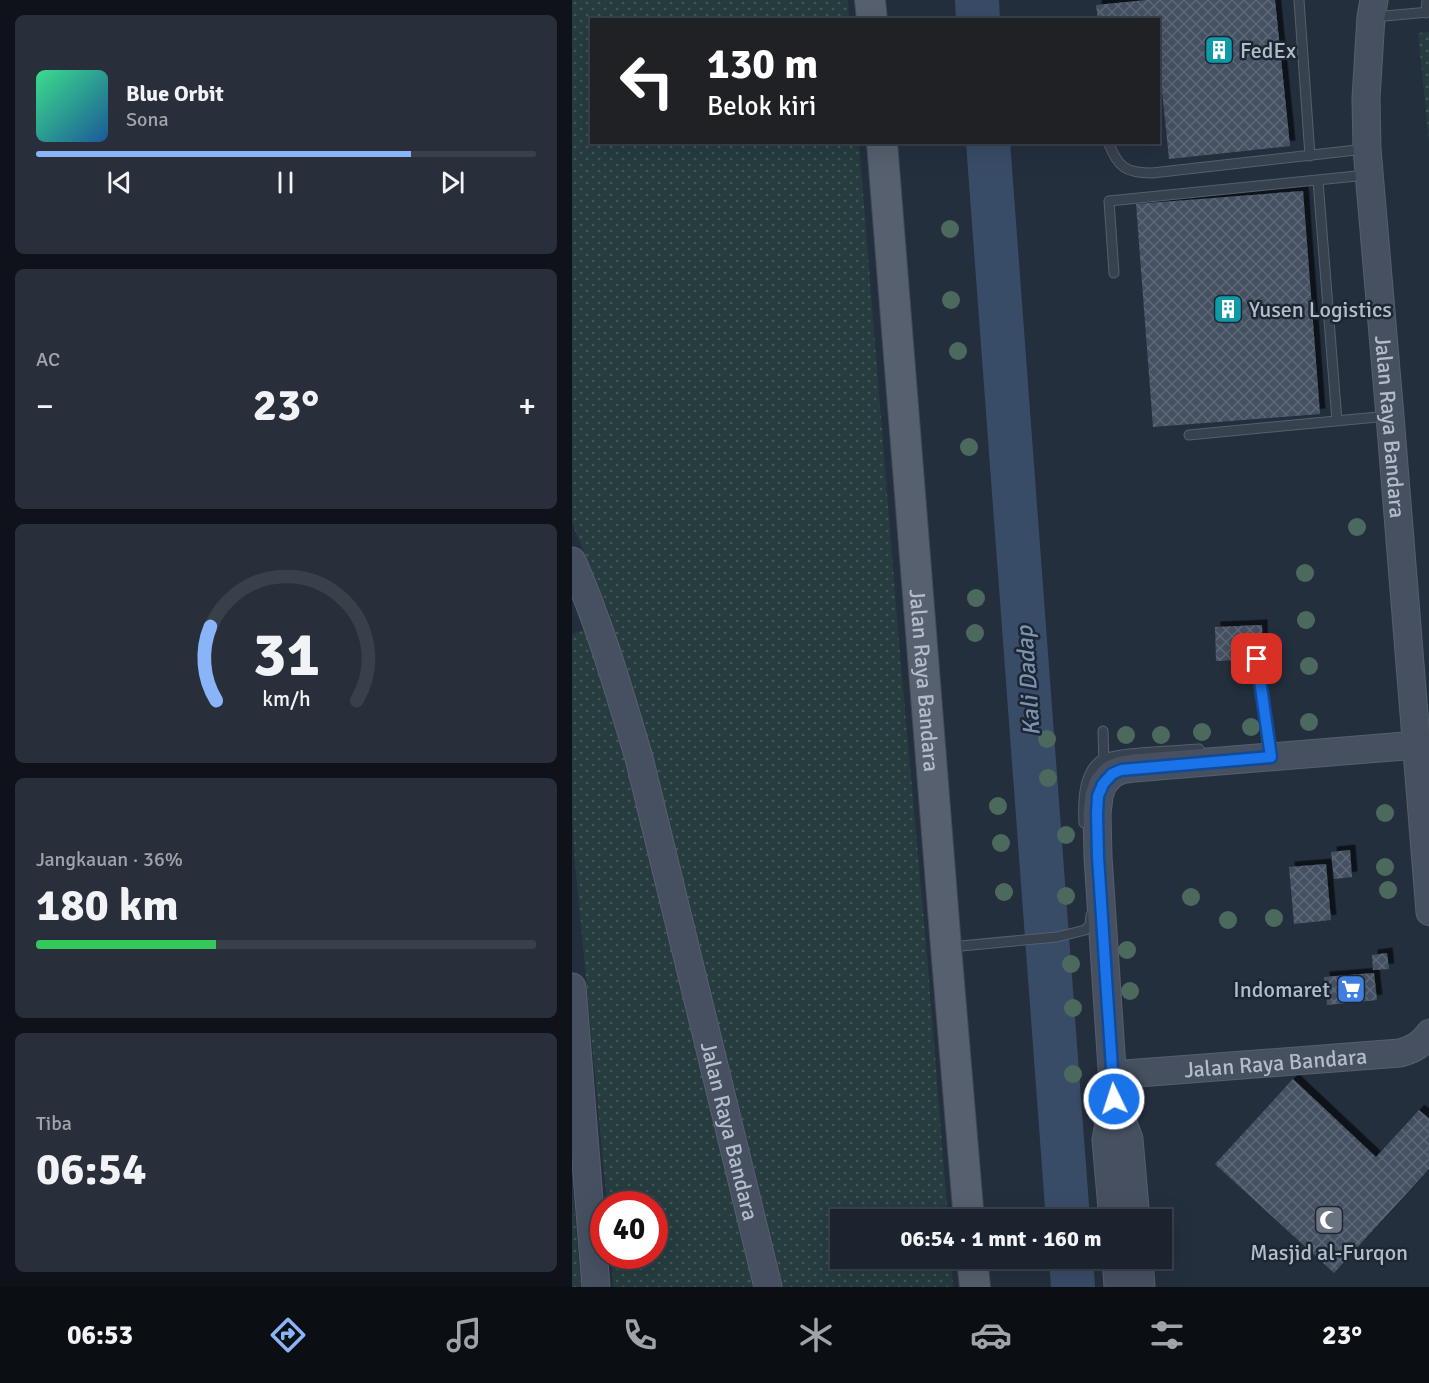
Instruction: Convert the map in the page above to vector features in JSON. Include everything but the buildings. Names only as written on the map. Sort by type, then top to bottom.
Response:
[{"type":"main road","points":[[870,0],[872,18]]},
{"type":"main road","name":"Jalan Raya Bandara","points":[[882,144],[968,1209]]},
{"type":"main road","points":[[973,1269],[975,1287]]},
{"type":"street","name":"Jalan Raya Bandara","points":[[1373,9],[1366,98],[1368,162],[1430,912]]},
{"type":"street","name":"Jalan Raya Bandara","points":[[572,561],[597,626],[639,758],[767,1287]]},
{"type":"street","points":[[1112,1209],[1106,1140],[1113,1087],[1097,814],[1098,796],[1104,771],[1112,774],[1121,770],[1261,753],[1417,745]]},
{"type":"street","points":[[572,987],[596,1287]]},
{"type":"street","name":"Jalan Raya Bandara","points":[[1113,1087],[1400,1053],[1414,1049],[1430,1033]]},
{"type":"street","points":[[1113,1087],[1129,1139],[1135,1209]]},
{"type":"street","points":[[1117,1269],[1118,1287]]},
{"type":"street","points":[[1140,1269],[1141,1287]]},
{"type":"lane","points":[[1299,0],[1310,156]]},
{"type":"lane","points":[[1373,9],[1428,12],[1427,0]]},
{"type":"lane","points":[[1109,144],[1120,164],[1134,173],[1310,156],[1368,162]]},
{"type":"lane","points":[[1114,273],[1109,201],[1318,181],[1368,162]]},
{"type":"lane","points":[[1318,181],[1337,421]]},
{"type":"lane","points":[[1188,435],[1390,416]]},
{"type":"lane","points":[[1257,659],[1261,753]]},
{"type":"lane","points":[[1103,731],[1104,771]]},
{"type":"lane","points":[[1104,771],[1138,753],[1213,748]]},
{"type":"lane","points":[[1085,836],[1084,813],[1088,780],[1098,763],[1104,771]]},
{"type":"lane","points":[[946,947],[1057,937],[1085,930],[1090,925],[1090,907]]},
{"type":"green space","points":[[572,0],[848,0],[849,18],[590,18],[590,144],[859,144],[947,1209],[830,1209],[830,1269],[952,1269],[953,1287],[613,1287],[612,1269],[668,1269],[668,1191],[606,1191],[574,850],[572,634],[612,619],[572,523]]},
{"type":"green space","points":[[1430,32],[1429,142],[1418,33]]},
{"type":"green space","points":[[572,1186],[581,1287],[572,1287]]},
{"type":"waterway","name":"Kali Dadap","points":[[977,0],[978,18]]},
{"type":"waterway","name":"Kali Dadap","points":[[988,144],[1067,1209]]},
{"type":"waterway","name":"Kali Dadap","points":[[1072,1269],[1073,1287]]},
{"type":"place","name":"FedEx","points":[[1219,50]]},
{"type":"place","name":"Yusen Logistics","points":[[1228,309]]},
{"type":"place","name":"Indomaret","points":[[1351,989]]},
{"type":"place","name":"Masjid al-Furqon","points":[[1329,1220]]},
{"type":"route","points":[[1114,1099],[1098,857],[1098,796],[1103,784],[1112,774],[1121,770],[1271,757],[1257,659]]}]
